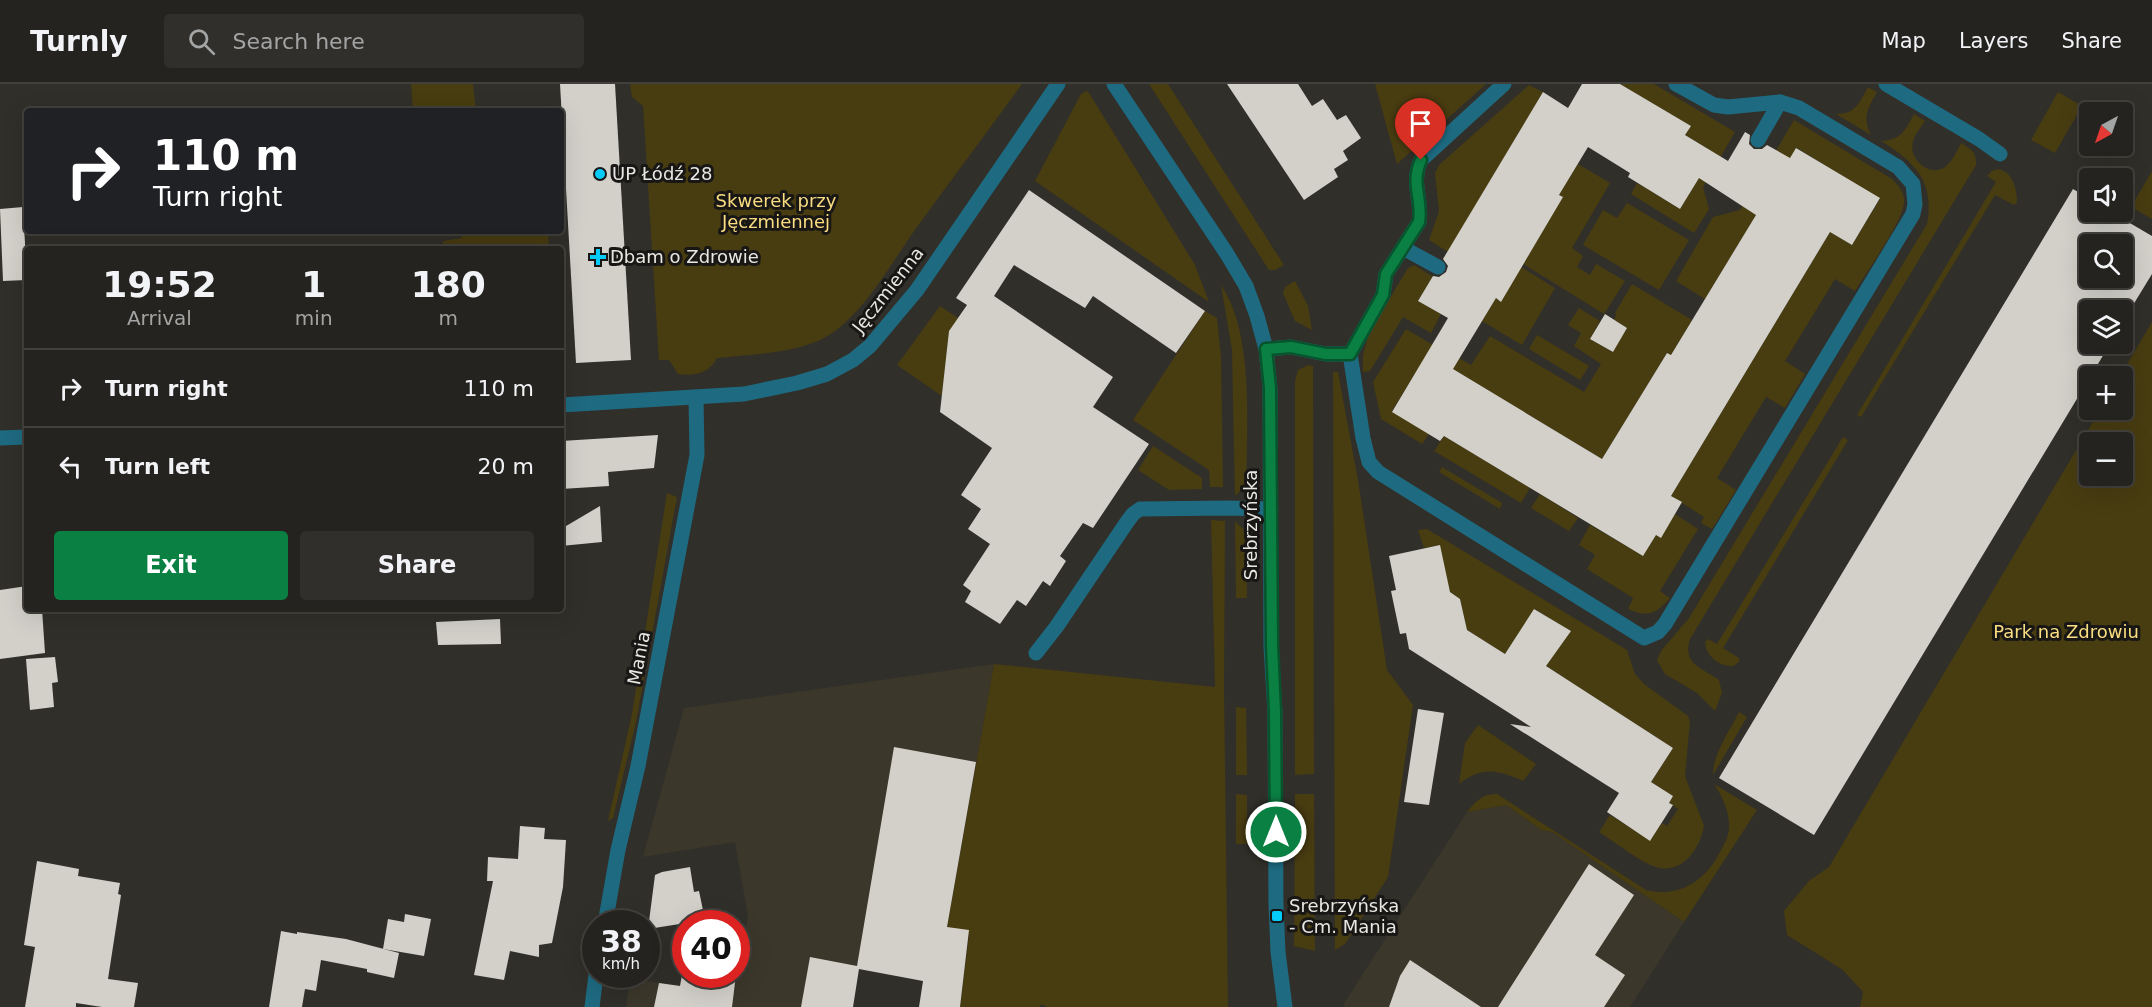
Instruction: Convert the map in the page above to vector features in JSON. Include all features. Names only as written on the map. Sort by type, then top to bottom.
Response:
[{"type":"street","name":"Jęczmienna","points":[[564,405],[744,394],[827,374],[853,360],[870,346],[917,290],[1058,84]]},
{"type":"street","name":"Srebrzyńska","points":[[1114,84],[1246,286],[1266,349],[1270,388],[1277,943],[1285,1007]]},
{"type":"street","points":[[1504,84],[1421,160],[1415,178],[1419,222],[1386,274],[1383,295],[1350,354],[1363,438],[1370,462],[1378,472],[1644,638],[1652,636],[1665,624],[1913,214],[1915,204],[1913,184],[1898,167],[1799,108],[1780,102],[1728,107],[1714,105],[1676,84]]},
{"type":"street","points":[[1886,84],[2000,154]]},
{"type":"street","points":[[1758,140],[1780,102]]},
{"type":"street","points":[[1403,248],[1438,267]]},
{"type":"street","points":[[1266,349],[1291,347],[1326,354],[1350,354]]},
{"type":"street","name":"Mania","points":[[607,910],[618,850],[639,766],[698,455],[696,396]]},
{"type":"street","points":[[0,438],[24,437]]},
{"type":"street","points":[[1036,653],[1057,626],[1127,522],[1140,509],[1271,509]]},
{"type":"street","points":[[592,1007],[594,988]]},
{"type":"shaded area","points":[[994,664],[947,927],[941,984],[841,966],[834,1007],[626,1007],[629,988],[660,988],[660,983],[672,984],[672,988],[702,988],[734,992],[735,988],[750,988],[750,910],[747,910],[735,842],[643,857],[684,708]]},
{"type":"shaded area","points":[[1506,805],[1541,830],[1552,832],[1684,922],[1630,1007],[1345,1007],[1343,1005],[1467,812]]},
{"type":"green space","points":[[411,84],[473,84],[476,108],[413,108]]},
{"type":"green space","name":"Skwerek przy Jęczmiennej","points":[[630,84],[1022,84],[917,227],[874,290],[849,320],[835,331],[808,345],[769,353],[717,358],[710,368],[690,375],[678,374],[669,360],[659,360],[643,106],[632,97]]},
{"type":"green space","points":[[1149,84],[1168,84],[1284,265],[1275,270],[1269,270]]},
{"type":"green space","points":[[1375,84],[1486,84],[1397,164]]},
{"type":"green space","points":[[1620,84],[1654,84],[1735,132],[1703,187],[1709,209],[1694,233],[1631,194],[1637,183],[1680,209],[1698,179],[1691,175],[1707,148],[1685,135],[1690,126]]},
{"type":"green space","points":[[1529,85],[1543,92],[1448,252],[1429,240],[1439,211],[1435,173],[1439,165]]},
{"type":"green space","points":[[1868,87],[1877,92],[1867,113],[1868,129],[1871,135],[1836,114],[1853,110]]},
{"type":"green space","points":[[1086,91],[1195,265],[1209,302],[1035,181],[1081,94]]},
{"type":"green space","points":[[2058,92],[2079,104],[2079,111],[2055,153],[2031,140]]},
{"type":"green space","points":[[1914,114],[1925,121],[1915,137],[1912,148],[1921,165],[1933,170],[1945,167],[1961,143],[1973,152],[1976,165],[1690,639],[1688,647],[1691,660],[1719,680],[1722,693],[1715,711],[1697,693],[1665,674],[1657,660],[1661,651],[1689,618],[1927,224],[1928,196],[1920,175],[1904,157],[1881,141],[1898,136]]},
{"type":"green space","points":[[1794,120],[1892,179],[1904,196],[1904,203],[1891,234],[1855,291],[1835,279],[1785,361],[1805,374],[1785,408],[1766,397],[1717,478],[1736,490],[1712,529],[1701,523],[1704,517],[1671,496],[1830,232],[1852,245],[1880,199],[1797,148],[1776,182],[1763,173]]},
{"type":"green space","points":[[1578,164],[1610,183],[1572,248],[1583,256],[1577,267],[1590,275],[1596,264],[1625,281],[1604,314],[1523,264],[1562,197],[1559,195]]},
{"type":"green space","points":[[1998,169],[2011,177],[2017,202],[2014,205],[1995,195],[1861,417],[1857,415],[1996,182],[1987,176]]},
{"type":"green space","points":[[2152,171],[2152,219],[2133,208],[2133,204]]},
{"type":"green space","points":[[1755,186],[1769,194],[1705,299],[1676,281],[1713,217],[1740,210]]},
{"type":"green space","points":[[1627,203],[1689,240],[1659,290],[1583,245],[1603,210],[1617,218]]},
{"type":"green space","points":[[461,234],[548,234],[549,246],[443,246],[443,241],[462,238]]},
{"type":"green space","points":[[1414,265],[1433,277],[1418,301],[1441,314],[1431,333],[1403,317],[1370,371],[1363,372],[1363,355],[1369,333],[1408,268]]},
{"type":"green space","points":[[1521,267],[1555,288],[1522,345],[1482,321],[1496,298],[1500,301]]},
{"type":"green space","points":[[1295,281],[1308,306],[1312,330],[1295,321],[1283,293],[1285,287]]},
{"type":"green space","points":[[1632,284],[1692,320],[1671,355],[1667,353],[1602,459],[1441,362],[1448,352],[1471,365],[1490,336],[1584,392],[1601,364],[1574,346],[1581,333],[1568,325],[1579,308],[1600,321],[1590,339],[1612,352],[1627,328],[1614,320],[1615,313]]},
{"type":"green space","points":[[1221,285],[1232,306],[1239,329],[1246,382],[1247,484],[1235,496],[1232,350]]},
{"type":"green space","points":[[940,306],[958,318],[949,331],[942,396],[897,365]]},
{"type":"green space","points":[[1205,311],[1217,318],[1221,357],[1223,487],[1210,487],[1209,470],[1133,420]]},
{"type":"green space","name":"Park na Zdrowiu","points":[[2152,322],[2152,1007],[1860,1007],[1863,992],[1843,970],[1787,935],[1784,911],[1809,881],[1829,867],[2079,445],[2079,486],[2133,486],[2133,432],[2087,432],[2094,420],[2133,420],[2133,366],[2126,366]]},
{"type":"green space","points":[[1406,329],[1433,345],[1392,411],[1429,434],[1422,444],[1381,419],[1373,382]]},
{"type":"green space","points":[[1537,335],[1589,366],[1580,380],[1529,349]]},
{"type":"green space","points":[[1308,365],[1313,366],[1314,774],[1295,775],[1295,382],[1298,370]]},
{"type":"green space","points":[[1333,372],[1338,372],[1358,480],[1387,670],[1413,705],[1388,877],[1345,944],[1335,950]]},
{"type":"green space","points":[[1444,436],[1530,488],[1521,503],[1434,451]]},
{"type":"green space","points":[[1843,437],[1848,440],[1723,648],[1739,658],[1739,662],[1734,666],[1718,663],[1708,652],[1705,642],[1708,639],[1717,644]]},
{"type":"green space","points":[[1153,446],[1202,478],[1202,489],[1169,490],[1138,470]]},
{"type":"green space","points":[[1442,467],[1502,503],[1500,509],[1439,472]]},
{"type":"green space","points":[[667,493],[677,497],[636,722],[613,818],[608,821],[632,714]]},
{"type":"green space","points":[[1540,494],[1578,518],[1569,531],[1531,508]]},
{"type":"green space","points":[[1675,514],[1698,529],[1660,591],[1670,598],[1651,613],[1646,614],[1628,609],[1633,598],[1587,569],[1595,555],[1579,545],[1590,525],[1643,556],[1656,535],[1660,537]]},
{"type":"green space","points":[[1211,520],[1225,521],[1224,687],[1228,1007],[1047,1007],[1041,1004],[1040,1007],[960,1007],[969,935],[947,927],[994,664],[1215,687]]},
{"type":"green space","points":[[1235,521],[1246,532],[1247,598],[1236,598]]},
{"type":"green space","points":[[1427,529],[1627,650],[1635,674],[1644,684],[1688,716],[1690,721],[1685,776],[1704,826],[1694,851],[1682,864],[1665,868],[1650,865],[1599,832],[1610,815],[1650,840],[1662,823],[1667,826],[1678,809],[1669,803],[1673,796],[1651,782],[1673,748],[1546,666],[1570,631],[1535,609],[1505,654],[1467,630],[1460,599],[1450,592],[1439,545],[1424,548],[1418,530]]},
{"type":"green space","points":[[1236,707],[1246,708],[1247,775],[1236,775]]},
{"type":"green space","points":[[1739,712],[1747,717],[1713,775],[1719,750]]},
{"type":"green space","points":[[1478,725],[1536,764],[1523,781],[1498,772],[1483,772],[1459,784],[1465,743]]},
{"type":"green space","points":[[1714,784],[1757,810],[1684,922],[1552,832],[1541,830],[1506,805],[1467,812],[1480,799],[1487,795],[1497,794],[1646,890],[1669,892],[1689,886],[1706,873],[1727,839],[1729,827],[1727,812]]},
{"type":"green space","points":[[1236,794],[1247,795],[1247,844],[1236,844]]},
{"type":"green space","points":[[1295,794],[1314,794],[1315,951],[1294,946]]},
{"type":"building","points":[[560,84],[615,84],[631,360],[576,363],[564,154],[564,108],[561,108]]},
{"type":"building","points":[[1227,84],[1298,84],[1312,106],[1323,99],[1337,120],[1346,115],[1361,138],[1343,151],[1348,160],[1334,169],[1338,177],[1304,200]]},
{"type":"building","points":[[1582,84],[1620,84],[1691,126],[1685,135],[1728,161],[1745,132],[1750,135],[1749,144],[1754,149],[1762,149],[1767,145],[1790,158],[1796,148],[1880,198],[1852,245],[1830,232],[1671,496],[1682,502],[1661,538],[1656,535],[1643,556],[1444,436],[1440,441],[1392,412],[1448,318],[1418,301],[1433,276],[1439,277],[1446,272],[1448,266],[1443,259],[1543,92],[1568,108]],"holes":[[[1588,147],[1630,173],[1628,177],[1680,209],[1699,178],[1756,215],[1671,355],[1667,353],[1602,459],[1453,369],[1496,298],[1501,302],[1563,197],[1559,195]]]},
{"type":"building","points":[[2073,189],[2079,193],[2079,222],[2128,222],[2152,236],[2152,274],[2133,305],[2133,300],[2079,300],[2079,354],[2104,354],[2097,366],[2079,366],[2079,395],[1814,835],[1719,778]]},
{"type":"building","points":[[1029,190],[1205,311],[1176,353],[1093,296],[1085,308],[1014,265],[994,296],[1113,377],[1093,407],[1149,444],[1093,528],[1083,523],[1060,556],[1066,561],[1050,586],[1043,581],[1026,606],[1017,600],[1000,624],[965,602],[971,591],[963,585],[990,544],[968,529],[981,509],[961,495],[992,448],[940,412],[949,331],[967,305],[956,298]]},
{"type":"building","points":[[23,207],[24,280],[3,281],[0,209]]},
{"type":"building","points":[[1605,314],[1627,328],[1613,352],[1590,339]]},
{"type":"building","points":[[658,435],[654,468],[608,472],[609,486],[564,489],[564,441]]},
{"type":"building","points":[[600,506],[602,542],[564,546],[564,527]]},
{"type":"building","points":[[1440,545],[1450,592],[1460,599],[1467,630],[1505,654],[1534,609],[1571,631],[1546,666],[1673,748],[1651,782],[1673,796],[1669,803],[1673,805],[1650,841],[1607,812],[1619,793],[1510,724],[1531,727],[1409,649],[1406,633],[1400,634],[1391,591],[1396,590],[1389,556]]},
{"type":"building","points":[[24,586],[24,612],[42,612],[45,653],[0,659],[0,590]]},
{"type":"building","points":[[500,619],[501,644],[438,645],[436,622]]},
{"type":"building","points":[[55,657],[58,682],[52,683],[54,707],[30,710],[26,659]]},
{"type":"building","points":[[1418,709],[1444,713],[1429,805],[1404,802]]},
{"type":"building","points":[[894,747],[976,762],[947,927],[969,930],[960,1007],[919,1007],[923,981],[859,969],[853,1007],[801,1007],[810,957],[857,966]]},
{"type":"building","points":[[520,826],[545,828],[544,839],[566,840],[563,887],[552,943],[539,945],[539,957],[510,951],[504,980],[474,975],[493,881],[487,881],[488,857],[518,859]]},
{"type":"building","points":[[37,861],[79,869],[78,876],[120,883],[118,894],[121,895],[108,979],[138,983],[134,1007],[102,1007],[76,1003],[76,1007],[25,1007],[35,947],[24,945]]},
{"type":"building","points":[[1589,864],[1634,895],[1595,955],[1625,975],[1604,1007],[1498,1007]]},
{"type":"building","points":[[690,867],[694,892],[699,891],[703,910],[672,910],[672,925],[660,927],[660,910],[650,910],[655,875]]},
{"type":"building","points":[[405,914],[431,919],[424,956],[383,949],[388,919],[404,922]]},
{"type":"building","points":[[281,931],[346,939],[399,953],[394,978],[367,972],[367,969],[321,960],[316,991],[305,989],[302,1007],[269,1007]]},
{"type":"building","points":[[1410,960],[1481,1007],[1389,1007],[1400,976]]},
{"type":"building","points":[[660,983],[672,985],[672,988],[734,988],[732,1007],[654,1007]]},
{"type":"place","name":"UP Łódź 28","points":[[600,174]]},
{"type":"place","name":"Dbam o Zdrowie","points":[[598,257]]},
{"type":"place","name":"Srebrzyńska - Cm. Mania","points":[[1277,916]]},
{"type":"route","points":[[1276,832],[1270,388],[1266,349],[1291,347],[1326,354],[1350,354],[1383,295],[1386,274],[1419,222],[1415,178],[1421,160]]}]
